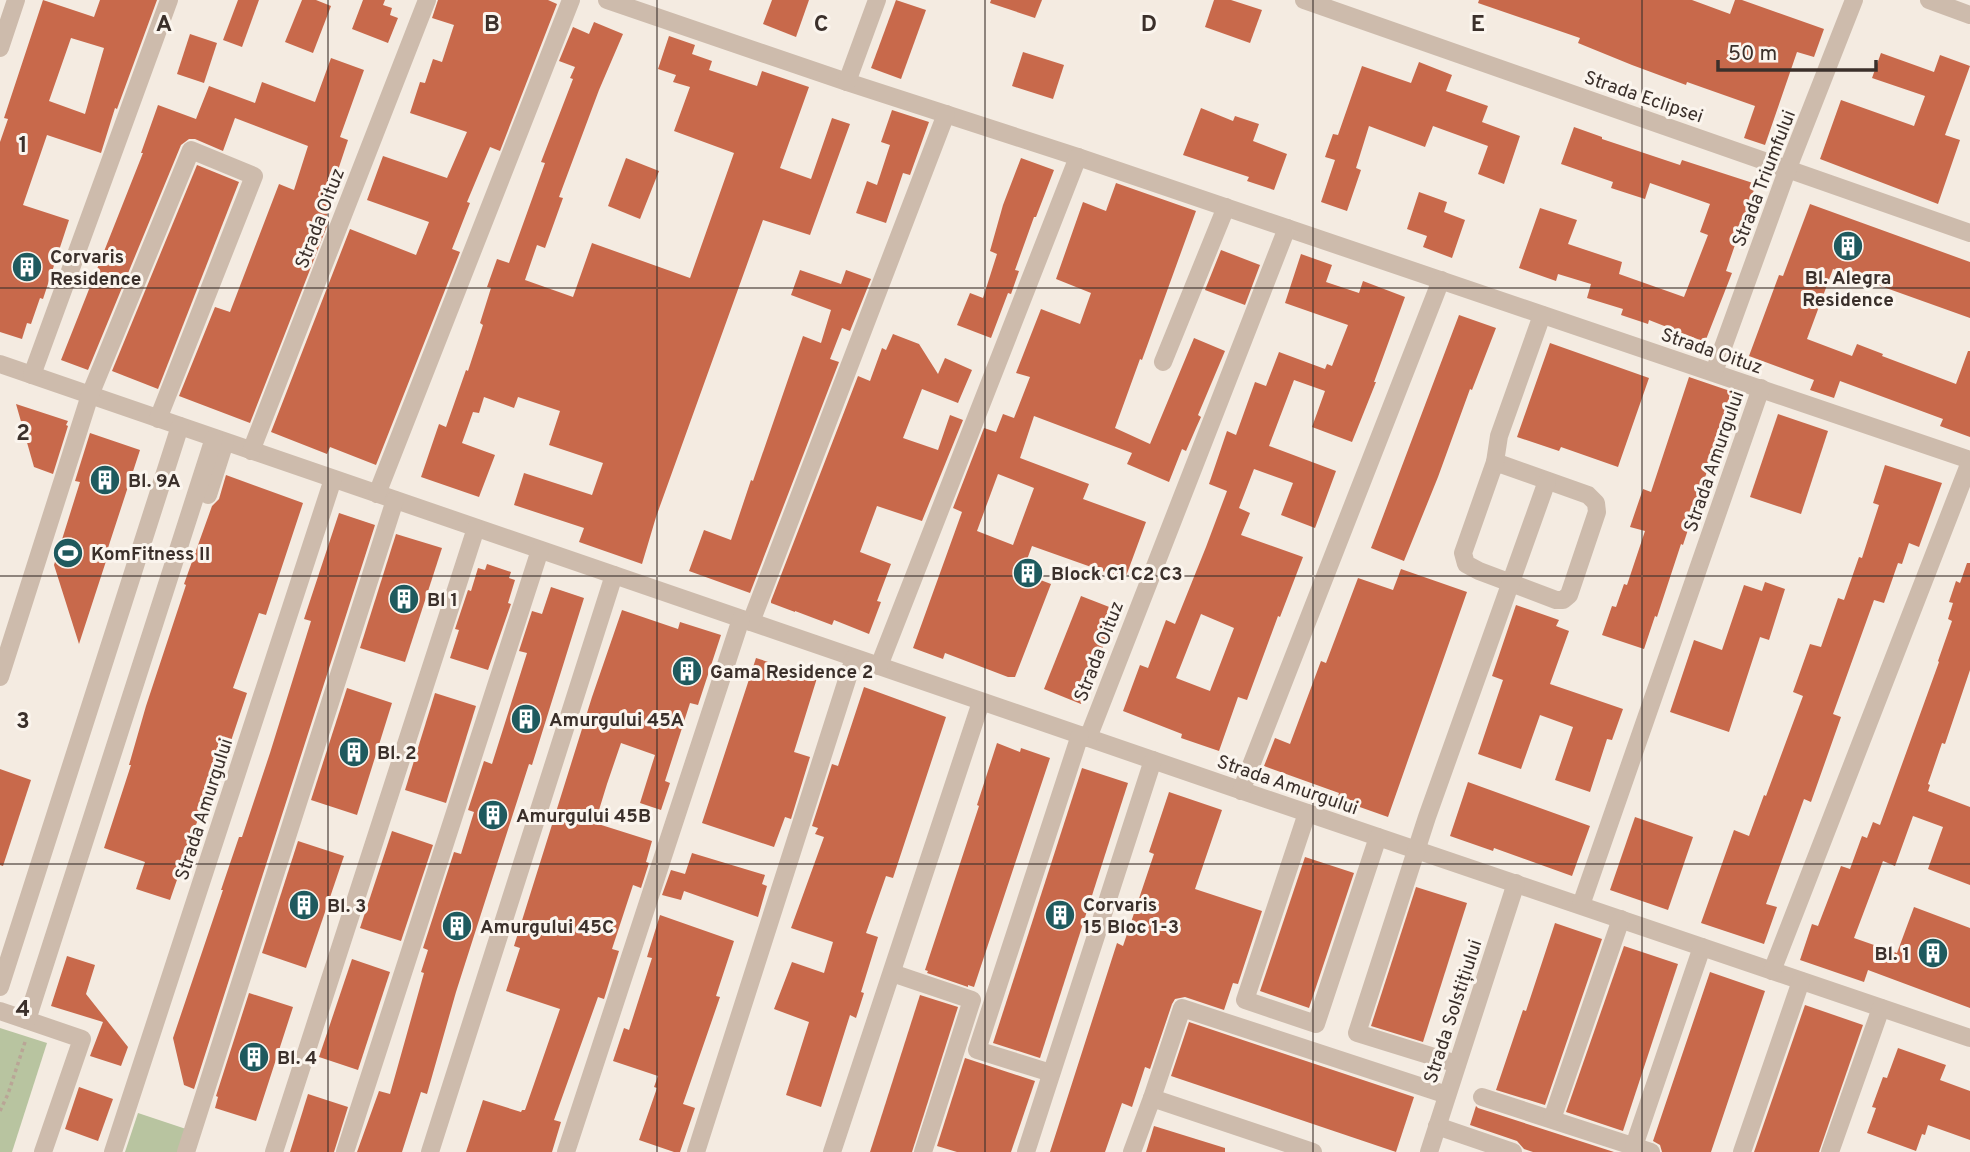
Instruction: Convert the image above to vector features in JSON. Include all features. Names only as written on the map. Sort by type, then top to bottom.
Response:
[{"type":"street","points":[[0,48],[16,0]]},
{"type":"street","points":[[32,375],[169,0]]},
{"type":"street","name":"Strada Oituz","points":[[251,450],[427,0]]},
{"type":"street","points":[[377,494],[571,0]]},
{"type":"street","name":"Strada Oituz","points":[[607,0],[1714,372],[1970,461],[1772,971]]},
{"type":"street","points":[[847,82],[877,0]]},
{"type":"street","name":"Strada Eclipsei","points":[[1304,0],[1970,233]]},
{"type":"street","name":"Strada Triumfului","points":[[1714,372],[1788,168],[1854,0]]},
{"type":"street","points":[[1928,0],[1970,15]]},
{"type":"street","points":[[566,1152],[746,621],[946,114]]},
{"type":"street","points":[[0,677],[90,395],[191,150],[254,176],[159,419]]},
{"type":"street","points":[[879,666],[1078,157]]},
{"type":"street","points":[[1163,362],[1226,208]]},
{"type":"street","name":"Strada Oituz","points":[[1051,1073],[977,1050],[1084,737],[1287,228]]},
{"type":"street","points":[[1241,791],[1441,280]]},
{"type":"street","points":[[1495,463],[1588,495],[1597,503],[1597,512],[1569,595],[1563,600],[1556,600],[1479,571],[1466,564],[1463,553],[1495,463],[1499,436],[1542,315]]},
{"type":"street","name":"Strada Amurgului","points":[[0,364],[1241,791],[1970,1038]]},
{"type":"street","name":"Strada Amurgului","points":[[1581,905],[1761,388]]},
{"type":"street","points":[[0,987],[180,426]]},
{"type":"street","points":[[43,1006],[220,440]]},
{"type":"street","points":[[27,1029],[220,440]]},
{"type":"street","name":"Strada Amurgului","points":[[113,1152],[333,479]]},
{"type":"street","points":[[1457,1064],[1357,1033],[1415,849],[1547,481]]},
{"type":"street","points":[[186,1152],[395,500]]},
{"type":"street","points":[[274,1152],[476,528]]},
{"type":"street","points":[[345,1152],[540,550]]},
{"type":"street","points":[[430,1152],[614,575]]},
{"type":"street","points":[[696,1152],[854,658]]},
{"type":"street","points":[[832,1152],[981,702]]},
{"type":"street","points":[[1026,1152],[1153,760]]},
{"type":"street","points":[[1307,813],[1245,1000],[1304,1020],[1316,1024],[1378,837]]},
{"type":"street","name":"Strada Solstițiului","points":[[1429,1152],[1516,883]]},
{"type":"street","points":[[1552,1119],[1621,919]]},
{"type":"street","points":[[1482,1097],[1643,1149],[1702,947]]},
{"type":"street","points":[[892,973],[972,1000],[923,1152]]},
{"type":"street","points":[[1742,1152],[1801,981]]},
{"type":"street","points":[[1132,1152],[1182,1007],[1447,1095]]},
{"type":"street","points":[[1830,1152],[1881,1008]]},
{"type":"street","points":[[0,1011],[27,1029],[82,1039],[43,1152]]},
{"type":"street","points":[[1152,1098],[1313,1152]]},
{"type":"street","points":[[1437,1126],[1513,1152]]},
{"type":"path","points":[[0,1111],[8,1094],[27,1029]]},
{"type":"green space","points":[[0,1028],[47,1043],[12,1152],[0,1152]]},
{"type":"green space","points":[[138,1113],[186,1129],[179,1152],[125,1152]]},
{"type":"building","points":[[43,0],[94,17],[100,0],[157,0],[117,109],[115,108],[101,153],[47,135],[23,205],[69,220],[43,299],[40,298],[31,324],[27,323],[22,339],[0,332],[0,142],[8,119],[4,118]],"holes":[[[71,38],[104,48],[85,114],[49,101]]]},
{"type":"building","points":[[238,0],[259,0],[242,47],[223,40]]},
{"type":"building","points":[[302,0],[316,0],[331,6],[313,53],[285,42]]},
{"type":"building","points":[[363,0],[385,0],[383,5],[392,8],[390,15],[398,18],[388,43],[352,29]]},
{"type":"building","points":[[438,0],[548,0],[557,4],[500,151],[490,147],[467,202],[470,203],[452,249],[460,252],[376,465],[330,447],[327,454],[271,432],[350,229],[416,255],[429,222],[367,200],[383,156],[447,178],[467,132],[410,113],[420,82],[425,83],[433,59],[442,62],[454,25],[432,18]]},
{"type":"building","points":[[772,0],[809,0],[796,37],[763,24]]},
{"type":"building","points":[[896,0],[926,10],[901,79],[871,68]]},
{"type":"building","points":[[991,0],[1042,0],[1035,18],[990,3]]},
{"type":"building","points":[[1214,0],[1231,0],[1262,10],[1250,43],[1205,27]]},
{"type":"building","points":[[1479,0],[1692,0],[1730,14],[1735,0],[1742,0],[1824,29],[1814,57],[1797,52],[1765,145],[1744,138],[1755,106],[1632,65],[1578,43],[1580,38],[1478,3]]},
{"type":"building","points":[[594,22],[623,34],[559,197],[563,198],[545,248],[537,245],[525,280],[573,297],[592,243],[690,278],[734,153],[674,131],[690,87],[673,82],[676,75],[658,69],[669,36],[695,45],[692,54],[712,61],[709,70],[757,86],[762,71],[809,87],[780,168],[811,179],[832,118],[850,124],[810,235],[763,220],[656,517],[642,564],[579,542],[584,528],[514,505],[524,473],[592,495],[603,463],[549,445],[560,411],[518,397],[514,408],[484,397],[479,413],[473,412],[462,443],[495,455],[479,497],[421,477],[439,424],[446,427],[466,370],[468,371],[483,325],[480,323],[491,288],[487,287],[497,259],[509,263],[545,163],[541,162],[573,79],[570,78],[575,67],[559,61],[573,27],[589,34]]},
{"type":"building","points":[[190,34],[217,43],[204,83],[177,74]]},
{"type":"building","points":[[1023,52],[1064,65],[1053,99],[1012,86]]},
{"type":"building","points":[[1881,53],[1934,72],[1940,55],[1970,66],[1945,135],[1960,140],[1938,204],[1820,159],[1841,100],[1914,126],[1925,96],[1872,78]]},
{"type":"building","points":[[331,58],[364,70],[340,137],[348,140],[327,203],[331,204],[325,220],[329,221],[250,423],[179,396],[215,307],[230,312],[279,184],[294,190],[308,146],[235,118],[223,151],[195,139],[189,139],[181,145],[88,370],[61,360],[143,153],[158,105],[196,119],[209,86],[255,103],[262,82],[315,102]]},
{"type":"building","points":[[1419,62],[1452,75],[1446,91],[1488,106],[1482,122],[1520,136],[1504,184],[1478,174],[1488,146],[1433,126],[1425,147],[1369,126],[1356,168],[1361,170],[1347,211],[1321,202],[1335,160],[1325,157],[1333,134],[1338,135],[1362,66],[1411,83]]},
{"type":"building","points":[[1201,108],[1233,121],[1235,116],[1259,124],[1253,141],[1287,154],[1274,190],[1247,181],[1249,177],[1183,155]]},
{"type":"building","points":[[892,110],[929,122],[910,175],[903,173],[886,223],[856,213],[867,181],[877,185],[890,145],[881,142]]},
{"type":"building","points":[[1574,127],[1680,165],[1682,160],[1756,184],[1726,271],[1732,273],[1705,342],[1649,320],[1648,324],[1621,315],[1623,309],[1587,298],[1591,284],[1558,274],[1556,281],[1519,268],[1540,208],[1577,220],[1568,244],[1622,262],[1619,274],[1684,297],[1708,235],[1700,232],[1710,204],[1650,183],[1645,199],[1611,188],[1613,182],[1561,164]]},
{"type":"building","points":[[626,158],[659,171],[640,219],[608,206]]},
{"type":"building","points":[[1021,158],[1054,170],[1015,270],[1019,271],[1011,294],[1008,293],[991,338],[957,325],[970,293],[983,298],[997,254],[990,251],[1003,205]]},
{"type":"building","points":[[197,165],[239,182],[158,389],[112,371]]},
{"type":"building","points":[[1116,183],[1196,211],[1115,428],[1150,444],[1194,338],[1225,351],[1186,451],[1182,449],[1169,482],[1127,464],[1132,453],[1034,416],[1020,458],[1089,484],[1083,499],[1146,522],[1125,579],[1032,546],[1022,573],[1051,584],[1015,677],[1008,677],[945,653],[943,659],[913,648],[962,512],[953,508],[984,428],[996,432],[1003,414],[1014,418],[1030,377],[1016,373],[1041,309],[1080,324],[1091,293],[1056,279],[1083,202],[1106,211]],"holes":[[[998,474],[1034,488],[1013,545],[977,531]]]},
{"type":"building","points":[[1419,192],[1447,202],[1444,212],[1465,220],[1452,258],[1423,247],[1427,236],[1407,229]]},
{"type":"building","points":[[1810,204],[1970,262],[1970,318],[1833,269],[1807,339],[1852,356],[1857,344],[1956,384],[1970,351],[1970,437],[1940,426],[1943,419],[1840,381],[1834,398],[1810,390],[1814,380],[1749,356],[1779,275],[1783,276]]},
{"type":"building","points":[[1221,250],[1260,265],[1245,305],[1205,290]]},
{"type":"building","points":[[1301,254],[1332,265],[1326,282],[1359,293],[1363,281],[1405,297],[1352,442],[1312,427],[1325,391],[1294,380],[1269,446],[1336,471],[1315,528],[1281,515],[1293,483],[1254,469],[1239,508],[1250,513],[1241,535],[1303,557],[1247,700],[1238,697],[1219,751],[1181,738],[1182,734],[1123,711],[1140,665],[1148,668],[1166,620],[1175,624],[1206,547],[1227,491],[1209,484],[1227,431],[1236,435],[1255,382],[1266,386],[1279,352],[1325,369],[1327,364],[1332,366],[1348,325],[1285,303]],"holes":[[[1201,614],[1234,628],[1210,691],[1176,678]]]},
{"type":"building","points":[[800,270],[841,284],[846,270],[871,279],[850,331],[842,328],[830,359],[839,362],[750,593],[689,571],[704,530],[731,540],[803,336],[821,343],[831,310],[791,295]]},
{"type":"building","points":[[1459,315],[1496,328],[1404,561],[1371,548]]},
{"type":"building","points":[[893,334],[919,344],[938,374],[945,358],[972,370],[958,403],[922,389],[903,438],[938,450],[950,415],[963,420],[922,521],[877,506],[860,552],[891,564],[877,601],[881,602],[869,634],[834,620],[832,625],[771,601],[858,376],[870,381],[882,348],[886,350]]},
{"type":"building","points":[[1550,343],[1649,378],[1618,467],[1561,447],[1559,451],[1517,437]]},
{"type":"building","points":[[1689,377],[1733,392],[1683,545],[1681,544],[1644,649],[1602,635],[1612,606],[1616,607],[1624,584],[1627,585],[1645,531],[1630,527],[1643,489],[1651,492]]},
{"type":"building","points":[[16,404],[68,421],[53,474],[34,467]]},
{"type":"building","points":[[1778,414],[1828,431],[1801,514],[1750,497]]},
{"type":"building","points":[[90,433],[140,450],[79,644],[54,565],[80,482],[75,481]]},
{"type":"building","points":[[1885,465],[1942,483],[1919,547],[1909,543],[1902,564],[1898,563],[1884,603],[1874,600],[1833,714],[1841,717],[1811,802],[1804,799],[1766,904],[1777,907],[1764,944],[1701,923],[1734,830],[1749,836],[1764,795],[1766,796],[1803,696],[1793,692],[1810,644],[1821,647],[1838,598],[1844,600],[1859,557],[1862,558],[1879,505],[1873,503]]},
{"type":"building","points":[[226,475],[303,503],[266,615],[259,613],[233,688],[247,693],[212,798],[206,796],[170,900],[136,889],[145,862],[104,848],[131,765],[146,706],[186,585],[184,584]]},
{"type":"building","points":[[339,513],[375,525],[194,1089],[184,1085],[173,1038],[239,837],[242,837],[270,753],[311,621],[304,619]]},
{"type":"building","name":"Bl 1","points":[[396,534],[442,548],[405,662],[360,648]]},
{"type":"building","points":[[1967,563],[1970,563],[1970,670],[1945,744],[1942,743],[1928,791],[1970,807],[1970,885],[1928,869],[1943,827],[1913,816],[1895,866],[1883,861],[1854,938],[1897,953],[1914,907],[1970,928],[1970,1008],[1868,970],[1864,982],[1800,960],[1812,924],[1818,926],[1841,866],[1850,869],[1862,836],[1867,838],[1873,822],[1880,825],[1952,621],[1948,619],[1953,603],[1949,602],[1956,581],[1960,583]]},
{"type":"building","points":[[487,564],[511,572],[509,578],[515,580],[508,603],[511,604],[488,670],[450,658],[459,630],[455,629],[468,590],[471,591],[478,568],[485,570]]},
{"type":"building","points":[[1401,569],[1467,592],[1388,817],[1337,799],[1339,793],[1264,766],[1275,738],[1290,744],[1321,661],[1326,663],[1358,578],[1393,590]]},
{"type":"building","points":[[1765,582],[1785,589],[1769,640],[1760,637],[1729,732],[1670,712],[1694,640],[1722,650],[1744,585],[1762,591]]},
{"type":"building","points":[[551,587],[584,598],[532,765],[529,764],[456,992],[427,1094],[421,1092],[402,1152],[357,1152],[379,1091],[390,1094],[424,973],[421,972],[428,950],[423,948],[454,852],[461,854],[474,812],[468,810],[484,761],[492,764],[527,653],[519,651],[532,611],[542,614]]},
{"type":"building","points":[[1081,596],[1117,610],[1081,704],[1044,689]]},
{"type":"building","points":[[1516,605],[1559,620],[1556,626],[1569,631],[1550,684],[1623,709],[1612,740],[1607,739],[1590,792],[1555,780],[1573,727],[1540,715],[1521,769],[1478,754],[1503,680],[1492,676]]},
{"type":"building","points":[[622,610],[678,629],[680,622],[721,635],[698,705],[690,703],[665,781],[670,783],[661,810],[640,803],[655,755],[621,743],[607,784],[595,823],[652,841],[646,862],[649,863],[641,888],[633,885],[612,949],[619,951],[604,999],[598,997],[554,1120],[561,1122],[552,1152],[466,1152],[483,1100],[521,1112],[525,1110],[560,1009],[506,991],[520,948],[514,946]]},
{"type":"building","points":[[756,658],[817,678],[794,752],[810,757],[791,819],[785,817],[774,847],[702,823]]},
{"type":"building","points":[[864,687],[946,717],[893,878],[886,876],[866,933],[878,937],[861,992],[864,993],[856,1018],[850,1015],[821,1107],[786,1095],[809,1022],[774,1009],[792,962],[824,973],[833,942],[791,928],[824,837],[815,834],[818,828],[812,826],[832,764],[838,766]]},
{"type":"building","name":"Bl. 2","points":[[347,688],[392,703],[357,815],[311,800]]},
{"type":"building","name":"Bl. 2","points":[[435,693],[476,706],[446,803],[405,790]]},
{"type":"building","points":[[997,743],[1020,752],[1021,748],[1050,758],[974,987],[968,987],[925,970]]},
{"type":"building","name":"Corvaris 15 Bloc 1-3","points":[[1082,768],[1128,783],[1040,1058],[993,1043]]},
{"type":"building","points":[[0,769],[31,780],[3,866],[0,865]]},
{"type":"building","points":[[1468,782],[1590,826],[1572,876],[1494,848],[1493,851],[1450,836]]},
{"type":"building","points":[[1169,792],[1222,810],[1195,889],[1262,911],[1238,984],[1233,983],[1224,1010],[1185,997],[1175,999],[1150,1069],[1145,1067],[1132,1107],[1122,1103],[1105,1152],[1050,1152],[1117,943],[1123,946],[1154,854],[1149,852]]},
{"type":"building","points":[[1635,817],[1693,837],[1668,910],[1610,890]]},
{"type":"building","name":"Bl. 3","points":[[392,831],[433,845],[401,941],[360,928]]},
{"type":"building","name":"Bl. 3","points":[[298,841],[344,856],[306,968],[262,953]]},
{"type":"building","points":[[692,853],[765,875],[762,884],[767,886],[758,917],[684,891],[681,900],[662,895],[671,870],[685,874]]},
{"type":"building","points":[[1305,857],[1354,873],[1309,1008],[1260,991]]},
{"type":"building","points":[[1416,887],[1467,903],[1423,1042],[1371,1026]]},
{"type":"building","points":[[660,915],[734,941],[716,996],[720,997],[683,1104],[695,1108],[680,1152],[639,1140],[657,1088],[654,1087],[658,1076],[613,1061],[624,1028],[629,1030],[652,958],[647,957]]},
{"type":"building","points":[[1555,923],[1602,939],[1545,1105],[1496,1090]]},
{"type":"building","points":[[1624,946],[1678,964],[1623,1131],[1566,1112]]},
{"type":"building","points":[[67,956],[95,965],[86,994],[128,1047],[121,1066],[90,1056],[103,1022],[51,1006]]},
{"type":"building","name":"Bl. 4","points":[[352,959],[390,972],[358,1070],[319,1057]]},
{"type":"building","points":[[1710,972],[1765,991],[1711,1152],[1662,1152],[1660,1145],[1653,1141]]},
{"type":"building","name":"Bl. 4","points":[[249,993],[293,1007],[256,1121],[215,1108],[216,1096]]},
{"type":"building","points":[[920,995],[958,1007],[912,1152],[870,1152]]},
{"type":"building","points":[[1805,1005],[1863,1025],[1819,1152],[1754,1152]]},
{"type":"building","points":[[1189,1022],[1414,1097],[1396,1152],[1171,1076]]},
{"type":"building","points":[[1898,1048],[1946,1065],[1940,1080],[1970,1091],[1970,1140],[1928,1125],[1916,1151],[1867,1133],[1876,1108],[1872,1107]]},
{"type":"building","points":[[965,1058],[1035,1081],[1011,1152],[957,1152],[937,1146]]},
{"type":"building","points":[[79,1087],[113,1099],[98,1141],[65,1129]]},
{"type":"building","points":[[308,1094],[348,1107],[334,1152],[290,1152]]},
{"type":"building","points":[[1476,1106],[1614,1152],[1533,1152],[1524,1149],[1517,1141],[1470,1125]]},
{"type":"building","points":[[1154,1126],[1225,1148],[1225,1152],[1146,1152]]},
{"type":"place","name":"Bl. Alegra Residence","points":[[1848,246]]},
{"type":"place","name":"Corvaris Residence","points":[[27,267]]},
{"type":"place","name":"Bl. 9A","points":[[105,480]]},
{"type":"place","name":"KomFitness II","points":[[68,553]]},
{"type":"place","name":"Block C1 C2 C3","points":[[1028,573]]},
{"type":"place","name":"Bl 1","points":[[404,599]]},
{"type":"place","name":"Gama Residence 2","points":[[687,671]]},
{"type":"place","name":"Amurgului 45A","points":[[526,719]]},
{"type":"place","name":"Bl. 2","points":[[354,752]]},
{"type":"place","name":"Amurgului 45B","points":[[493,815]]},
{"type":"place","name":"Bl. 3","points":[[304,905]]},
{"type":"place","name":"Corvaris 15 Bloc 1-3","points":[[1060,915]]},
{"type":"place","name":"Amurgului 45C","points":[[457,926]]},
{"type":"place","name":"Bl. 1","points":[[1933,953]]},
{"type":"place","name":"Bl. 4","points":[[254,1057]]}]
